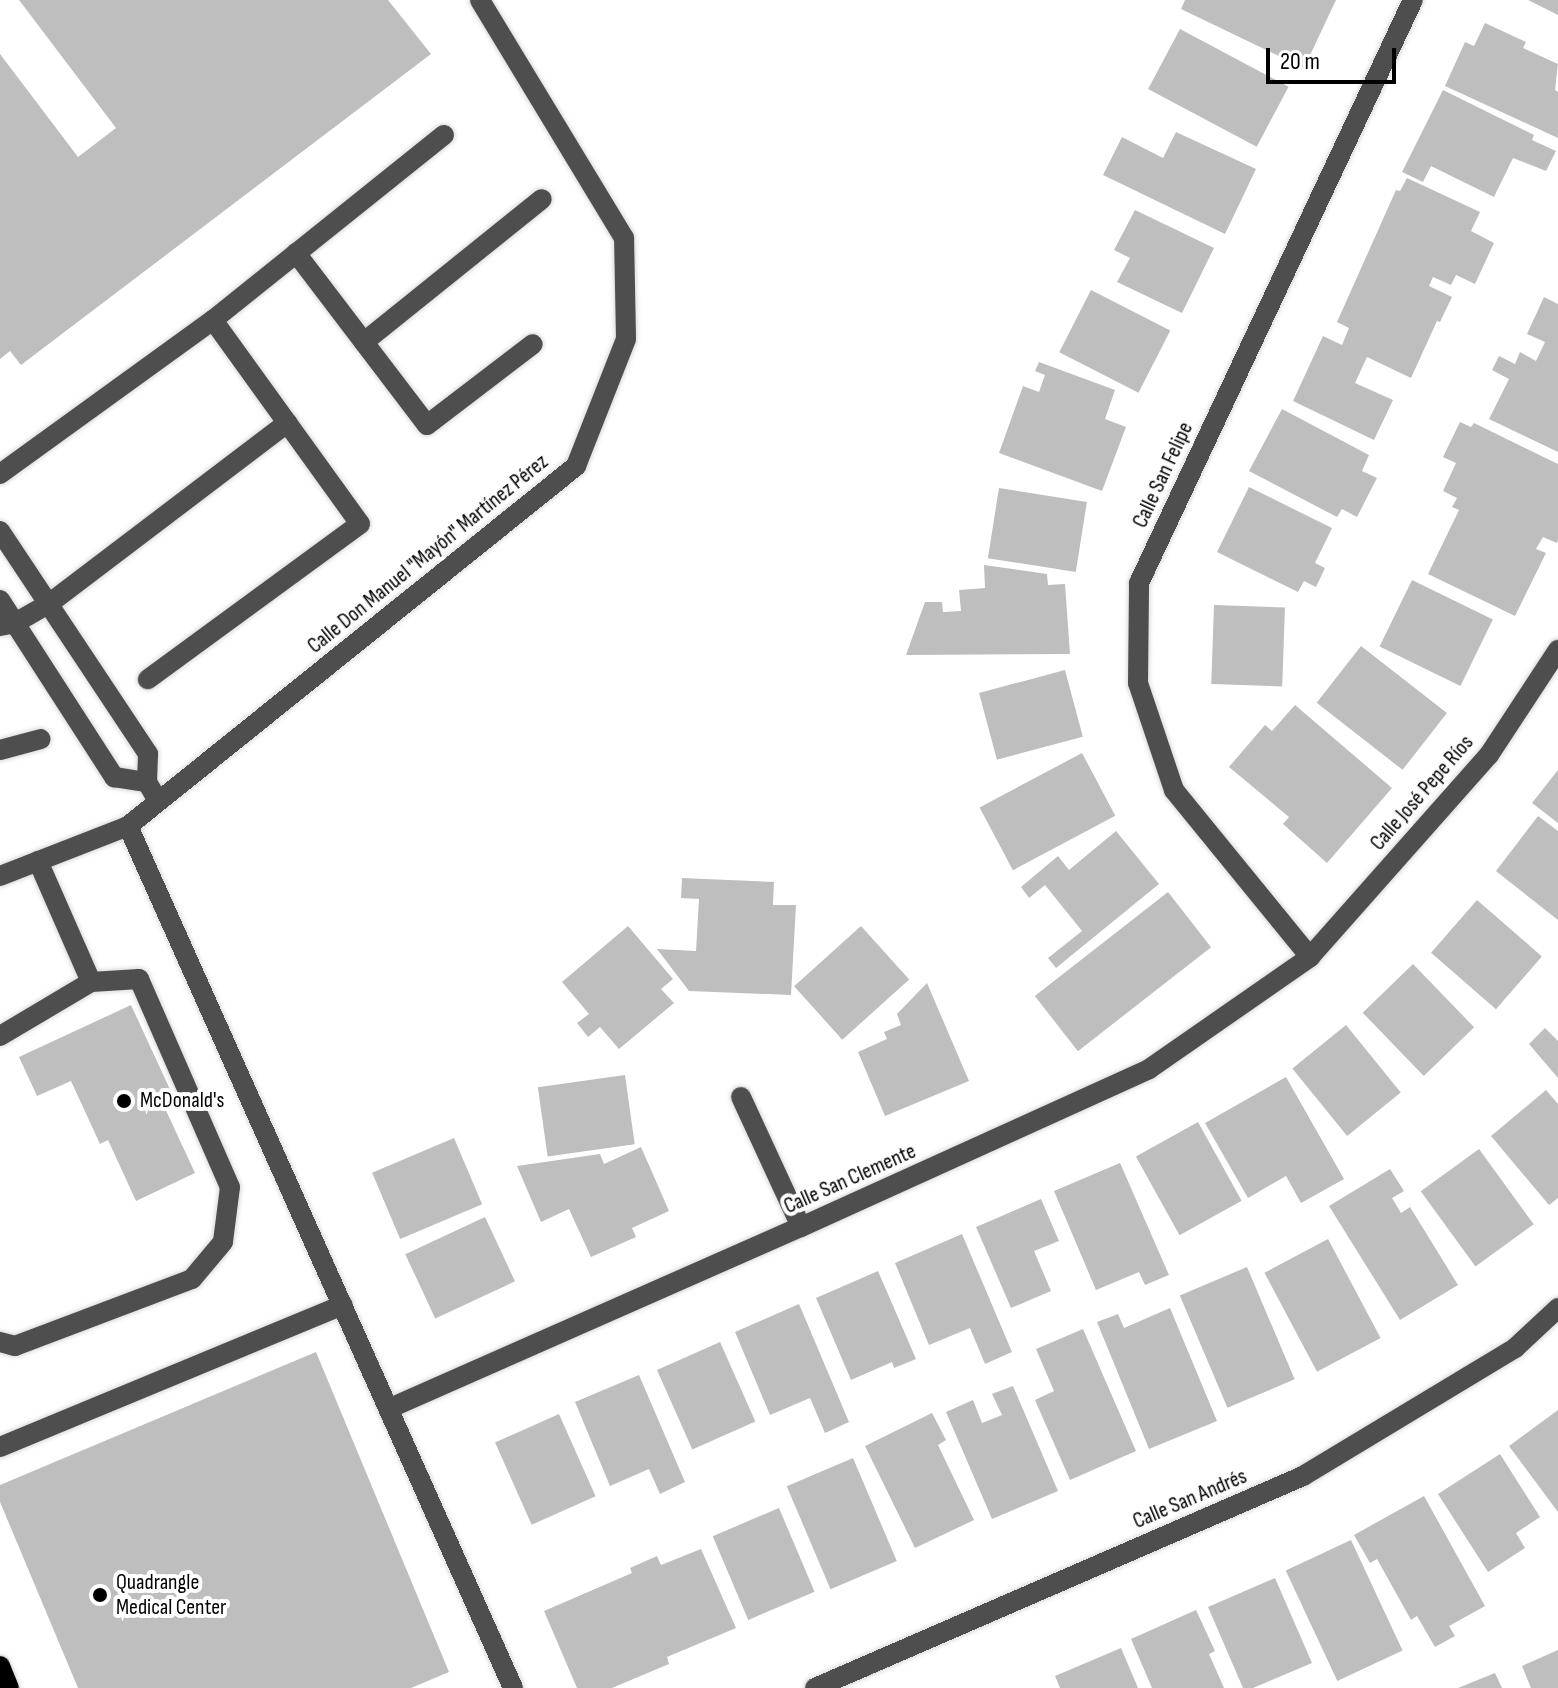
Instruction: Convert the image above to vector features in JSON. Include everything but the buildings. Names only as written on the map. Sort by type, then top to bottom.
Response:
[{"type":"main road","points":[[0,1666],[9,1688]]},
{"type":"street","name":"Calle Don Manuel \"Mayón\" Martínez Pérez","points":[[0,876],[128,826],[576,466],[626,339],[624,238],[480,0]]},
{"type":"street","name":"Calle San Felipe","points":[[1310,957],[1174,790],[1138,683],[1139,583],[1413,0]]},
{"type":"street","points":[[0,474],[213,320],[444,135]]},
{"type":"street","points":[[364,342],[542,199]]},
{"type":"street","points":[[296,253],[427,425],[533,344]]},
{"type":"street","points":[[148,679],[360,524],[213,320]]},
{"type":"street","points":[[7,625],[50,603],[287,423]]},
{"type":"street","points":[[0,531],[148,754],[147,782],[158,801]]},
{"type":"street","points":[[0,600],[7,625],[114,777],[147,782]]},
{"type":"street","name":"Calle José Pepe Ríos","points":[[1310,957],[1489,755],[1558,650]]},
{"type":"street","points":[[0,750],[41,739]]},
{"type":"street","points":[[128,826],[513,1688]]},
{"type":"street","points":[[38,861],[91,982]]},
{"type":"street","name":"Calle San Clemente","points":[[390,1408],[1149,1069],[1310,957]]},
{"type":"street","points":[[0,1036],[91,982],[139,979],[230,1187],[223,1242],[192,1279],[8,1344]]},
{"type":"street","points":[[741,1097],[801,1227]]},
{"type":"street","points":[[0,1447],[343,1305]]},
{"type":"street","name":"Calle San Andrés","points":[[815,1688],[1303,1476],[1515,1348],[1558,1308]]},
{"type":"place","name":"McDonald's","points":[[124,1101]]},
{"type":"place","name":"Quadrangle Medical Center","points":[[100,1595]]}]
